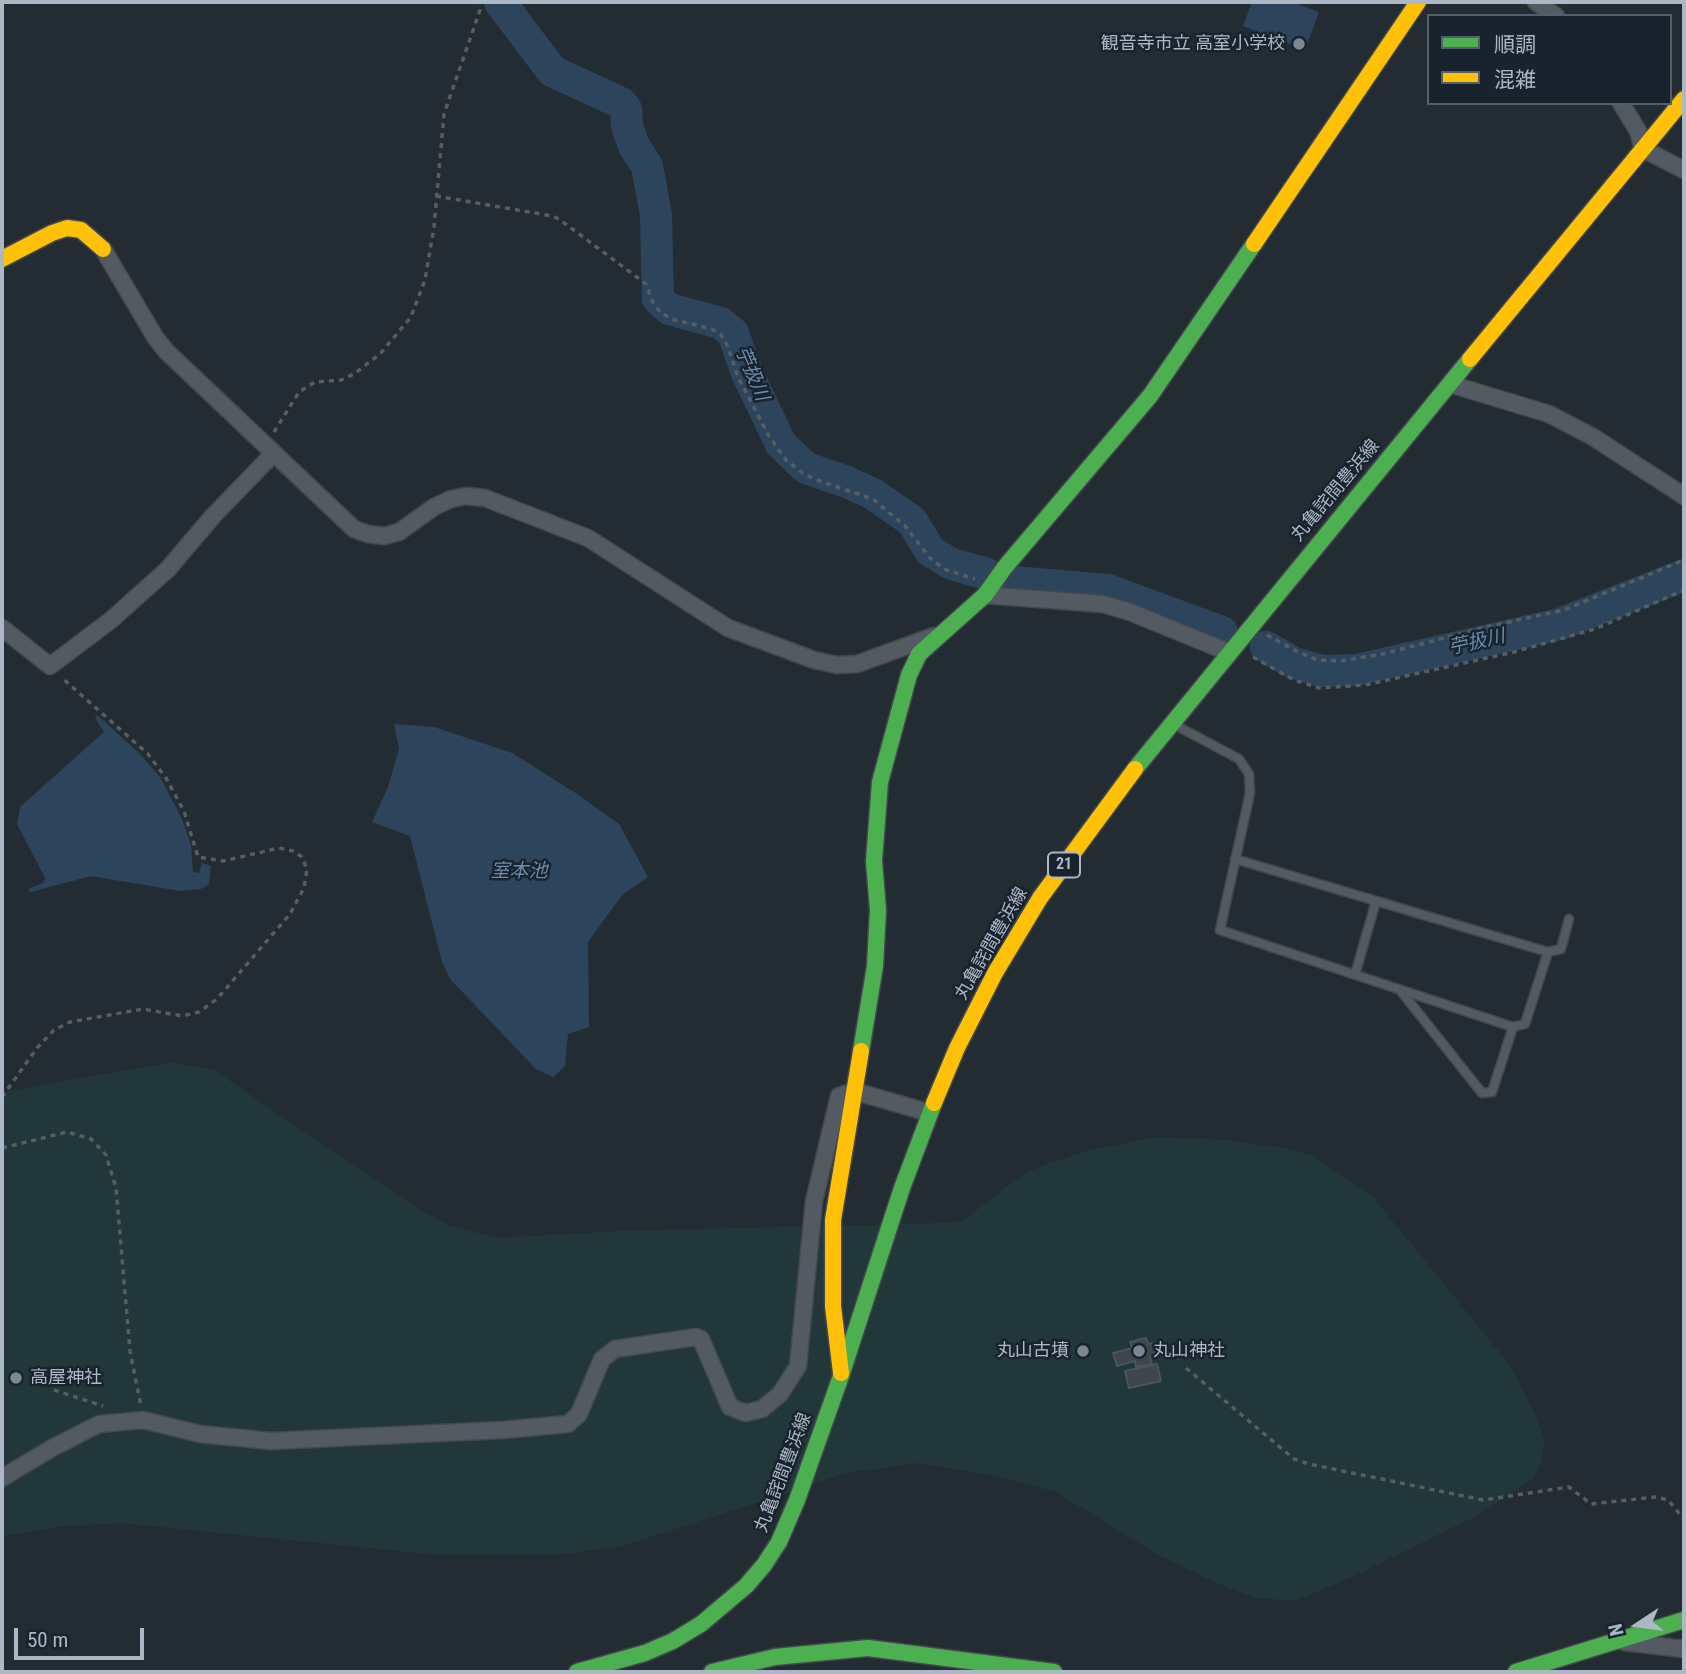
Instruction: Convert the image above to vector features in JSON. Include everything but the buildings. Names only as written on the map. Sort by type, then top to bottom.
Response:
[{"type":"street","points":[[841,1376],[833,1306],[833,1220],[875,966],[878,911],[874,861],[880,782],[909,675],[919,654],[989,589],[1150,396],[1418,2]]},
{"type":"street","points":[[1536,2],[1553,14]]},
{"type":"street","name":"丸亀詫間豊浜線","points":[[577,1672],[645,1653],[673,1641],[701,1624],[746,1586],[764,1565],[779,1542],[797,1500],[841,1376],[902,1188],[930,1113],[957,1048],[995,973],[1040,898],[1104,808],[1171,722],[1684,99]]},
{"type":"street","points":[[1621,105],[1638,131],[1643,149],[1684,170]]},
{"type":"street","points":[[2,259],[52,233],[67,228],[81,230],[103,249],[166,351],[354,529],[384,536],[399,532],[434,507],[451,499],[466,496],[485,498],[588,538],[728,628],[814,660],[856,664],[943,633]]},
{"type":"street","points":[[1450,384],[1549,414],[1593,437],[1684,496]]},
{"type":"street","points":[[2,628],[50,666],[111,620],[168,569],[269,450]]},
{"type":"street","points":[[989,589],[1103,604],[1130,611],[1228,652]]},
{"type":"street","points":[[2,1478],[99,1424],[143,1420],[200,1434],[271,1441],[503,1430],[568,1424],[579,1414],[602,1359],[615,1349],[696,1337],[701,1339],[730,1407],[746,1413],[762,1409],[780,1394],[798,1366],[814,1201],[839,1096],[854,1091],[930,1113]]},
{"type":"street","points":[[1516,1672],[1684,1620]]},
{"type":"street","points":[[1619,1641],[1684,1649]]},
{"type":"street","points":[[712,1672],[736,1664],[775,1657],[868,1648],[1054,1672]]},
{"type":"lane","points":[[1171,722],[1239,759],[1250,774],[1250,793],[1220,930],[1513,1027],[1525,1024],[1549,951]]},
{"type":"lane","points":[[1235,859],[1549,951],[1561,949],[1569,919]]},
{"type":"lane","points":[[1355,975],[1376,901]]},
{"type":"lane","points":[[1399,989],[1482,1093],[1492,1092],[1513,1027]]},
{"type":"path","points":[[269,450],[299,392],[315,383],[341,380],[354,374],[380,354],[411,317],[425,280],[444,114],[480,10],[480,2]]},
{"type":"path","points":[[436,196],[559,219],[646,284],[653,303],[660,312],[671,319],[712,329],[721,335],[738,377],[769,436],[786,460],[804,474],[821,482],[873,499],[905,526],[930,558],[944,569],[989,589]]},
{"type":"path","points":[[1265,634],[1318,660],[1340,661],[1383,654],[1564,610],[1684,560]]},
{"type":"path","points":[[1248,654],[1294,680],[1319,688],[1365,685],[1514,652],[1581,633],[1684,590]]},
{"type":"path","points":[[2,1097],[37,1048],[54,1030],[70,1022],[144,1009],[182,1016],[199,1012],[217,999],[290,915],[304,888],[307,869],[302,858],[293,851],[279,848],[223,861],[198,857],[184,811],[166,778],[148,754],[50,666]]},
{"type":"path","points":[[2,1148],[67,1132],[91,1139],[106,1155],[116,1188],[130,1351],[143,1420]]},
{"type":"path","points":[[1186,1368],[1294,1459],[1309,1464],[1483,1500],[1569,1487],[1591,1504],[1656,1497],[1668,1500],[1684,1519]]},
{"type":"path","points":[[54,1390],[105,1407]]},
{"type":"green space","points":[[173,1062],[214,1070],[414,1206],[450,1226],[497,1238],[620,1231],[942,1223],[964,1220],[1023,1174],[1090,1150],[1156,1137],[1229,1140],[1289,1149],[1314,1156],[1374,1198],[1510,1365],[1536,1416],[1544,1440],[1542,1462],[1533,1479],[1482,1513],[1357,1575],[1298,1600],[1258,1599],[1216,1583],[1153,1552],[1056,1492],[995,1476],[919,1463],[847,1473],[623,1546],[568,1554],[438,1555],[121,1523],[67,1526],[2,1536],[2,1092]]},
{"type":"water","points":[[1252,2],[1292,2],[1319,12],[1305,50],[1243,26]]},
{"type":"water","points":[[97,715],[140,754],[160,777],[182,819],[191,845],[193,872],[199,873],[202,863],[211,866],[209,884],[201,889],[181,891],[91,876],[31,892],[28,889],[43,883],[45,878],[17,824],[20,807],[104,732],[95,718]]},
{"type":"water","name":"室本池","points":[[394,724],[434,727],[512,753],[619,824],[648,877],[622,895],[588,942],[589,1027],[568,1034],[565,1066],[553,1077],[536,1069],[451,980],[442,962],[410,836],[372,822],[388,787],[399,749]]},
{"type":"waterway","name":"苧扱川","points":[[500,2],[552,71],[621,103],[626,109],[627,126],[634,146],[647,166],[656,215],[658,299],[669,309],[721,323],[733,333],[747,373],[781,444],[806,468],[873,494],[912,521],[930,551],[952,564],[987,574]]},
{"type":"waterway","name":"苧扱川","points":[[1266,647],[1294,663],[1322,671],[1356,670],[1560,624],[1684,575]]},
{"type":"waterway","name":"苧扱川","points":[[1014,582],[1108,590],[1222,632]]},
{"type":"traffic: fast","points":[[861,1051],[875,966],[878,910],[874,861],[880,782],[909,675],[919,654],[985,595],[1005,567],[1150,396],[1254,244]]},
{"type":"traffic: fast","points":[[1135,769],[1470,359]]},
{"type":"traffic: fast","points":[[577,1672],[645,1653],[673,1641],[701,1624],[746,1586],[779,1542],[797,1500],[841,1376],[902,1188],[934,1103]]},
{"type":"traffic: fast","points":[[1516,1672],[1684,1620]]},
{"type":"traffic: fast","points":[[712,1672],[775,1657],[868,1648],[1054,1672]]},
{"type":"traffic: slow","points":[[1254,244],[1418,2]]},
{"type":"traffic: slow","points":[[1470,359],[1684,99]]},
{"type":"traffic: slow","points":[[2,259],[67,228],[81,230],[103,249]]},
{"type":"traffic: slow","points":[[934,1103],[957,1048],[995,973],[1040,898],[1135,769]]},
{"type":"traffic: slow","points":[[841,1373],[833,1306],[833,1220],[861,1051]]},
{"type":"place","name":"観音寺市立 高室小学校","points":[[1299,44]]},
{"type":"place","name":"丸山古墳","points":[[1083,1351]]},
{"type":"place","name":"丸山神社","points":[[1139,1351]]},
{"type":"place","name":"高屋神社","points":[[16,1378]]}]
